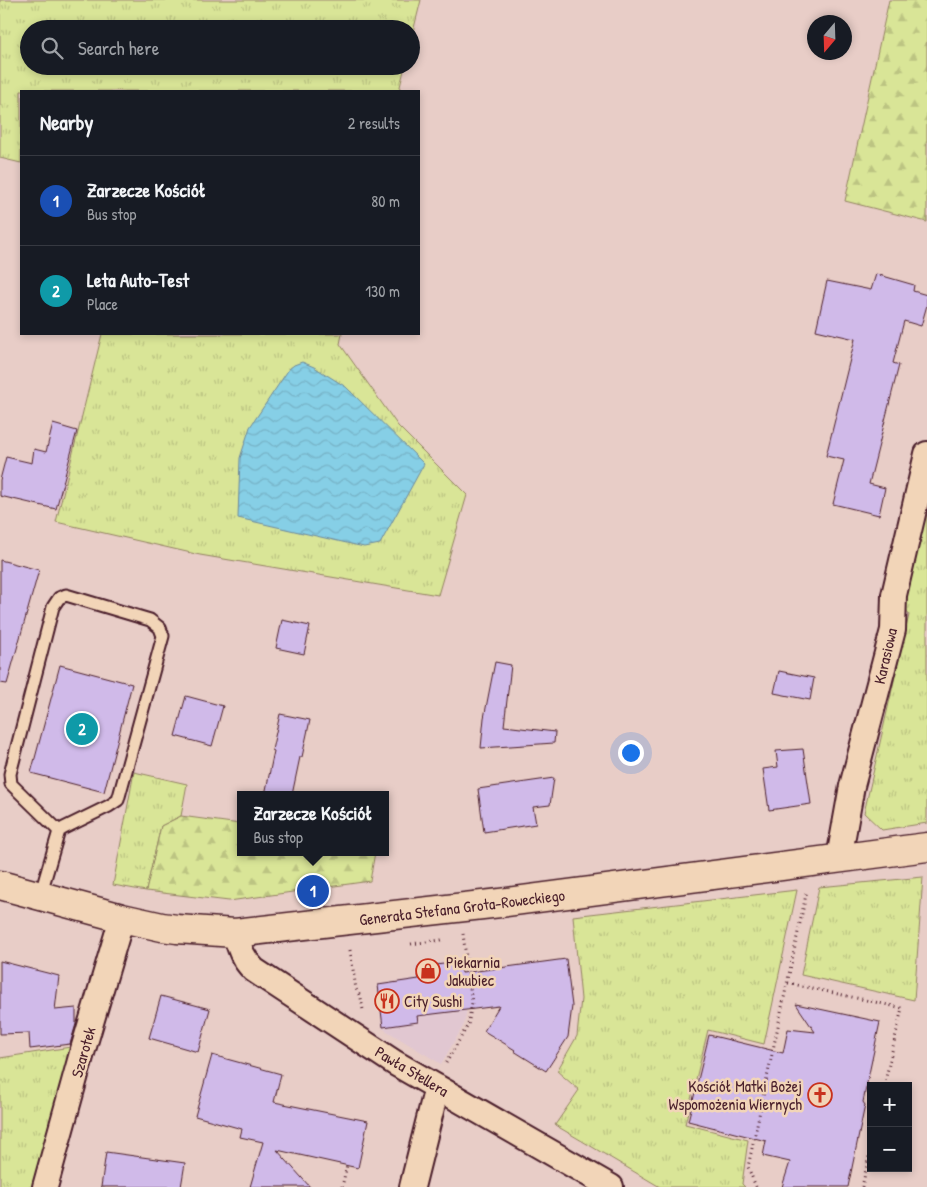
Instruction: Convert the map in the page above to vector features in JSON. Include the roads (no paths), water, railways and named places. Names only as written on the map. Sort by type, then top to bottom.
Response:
[{"type":"street","name":"Karasiowa","points":[[840,858],[852,786],[893,630],[894,595],[927,454]]},
{"type":"street","name":"Generała Stefana Grota-Roweckiego","points":[[0,885],[122,918],[177,929],[235,933],[490,904],[927,846]]},
{"type":"street","name":"Szarotek","points":[[45,1187],[122,918]]},
{"type":"street","name":"Pawła Stellera","points":[[235,933],[246,962],[254,970],[396,1062],[439,1078],[611,1187]]},
{"type":"street","points":[[412,1187],[439,1078]]},
{"type":"lane","points":[[40,896],[59,831],[118,800],[163,636],[160,628],[150,620],[66,595],[59,598],[53,607],[10,774],[11,784],[59,831]]},
{"type":"water","points":[[302,362],[314,367],[346,387],[424,464],[380,544],[364,547],[238,518],[240,458],[250,427],[289,369]]},
{"type":"place","name":"Leta Auto-Test","points":[[82,729]]},
{"type":"place","name":"Zarzecze Kościół","points":[[313,891]]},
{"type":"place","name":"Piekarnia Jakubiec","points":[[428,971]]},
{"type":"place","name":"City Sushi","points":[[387,1001]]},
{"type":"place","name":"Kościół Matki Bożej Wspomożenia Wiernych","points":[[820,1095]]}]
